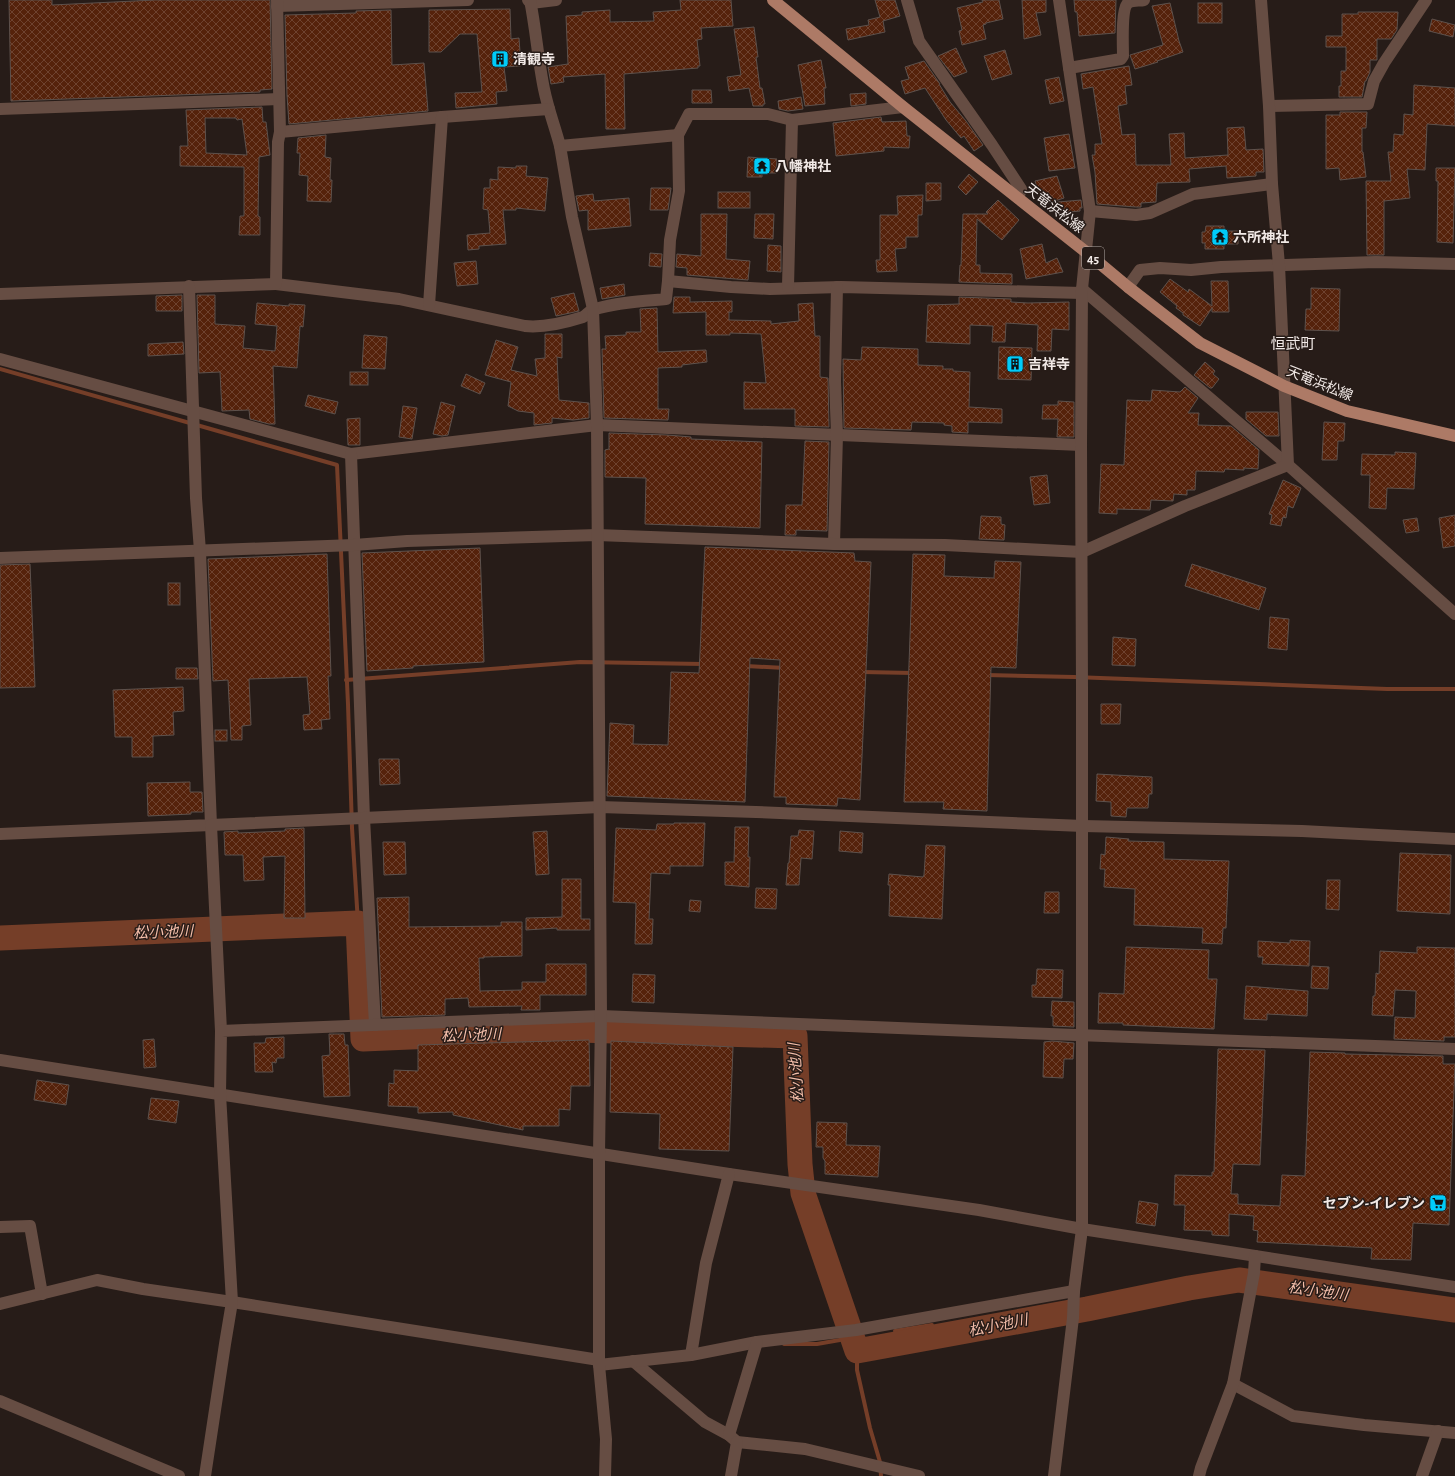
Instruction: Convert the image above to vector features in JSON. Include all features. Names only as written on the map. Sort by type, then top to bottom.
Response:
[{"type":"main road","name":"天竜浜松線","points":[[773,0],[903,107],[1128,287],[1200,342],[1284,386],[1347,411],[1455,436]]},
{"type":"street","points":[[276,284],[278,142],[280,132],[277,3],[468,0]]},
{"type":"street","points":[[556,0],[530,1],[544,88],[560,146],[572,216],[593,309],[597,425],[601,1018],[599,1154],[599,1363],[606,1439],[605,1476]]},
{"type":"street","points":[[907,0],[919,41],[992,144],[1021,189],[1018,198]]},
{"type":"street","points":[[1054,1476],[1082,1229],[1082,291],[1090,211],[1059,0]]},
{"type":"street","points":[[1069,68],[1121,59],[1123,56],[1122,28],[1125,8],[1130,1],[1144,0]]},
{"type":"street","points":[[1261,0],[1269,106],[1272,184],[1279,265],[1288,465]]},
{"type":"street","points":[[1269,106],[1368,104],[1374,81],[1384,63],[1426,0]]},
{"type":"street","points":[[0,109],[279,99]]},
{"type":"street","points":[[0,294],[276,284],[376,296],[429,305],[524,326],[546,326],[584,316],[593,309],[610,305],[666,299],[670,240],[679,191],[678,135],[689,114],[768,114],[792,120],[903,107]]},
{"type":"street","points":[[280,132],[549,109]]},
{"type":"street","points":[[429,305],[442,117]]},
{"type":"street","points":[[788,288],[792,120]]},
{"type":"street","points":[[560,146],[678,135]]},
{"type":"street","points":[[1090,211],[1136,215],[1150,213],[1193,194],[1272,184]]},
{"type":"street","points":[[1128,287],[1140,270],[1160,268],[1191,270],[1376,262],[1455,264]]},
{"type":"street","points":[[668,281],[770,289],[837,287],[1082,291],[1288,465],[1455,614]]},
{"type":"street","points":[[189,286],[196,498],[200,551],[220,1030],[220,1094],[232,1302],[205,1476]]},
{"type":"street","points":[[834,544],[837,435],[835,381],[837,287]]},
{"type":"street","points":[[0,359],[193,413],[350,454],[597,425],[1081,444]]},
{"type":"street","points":[[350,454],[352,545],[359,669],[364,818],[374,1025]]},
{"type":"street","points":[[0,558],[352,545],[407,541],[597,535],[834,544],[945,545],[1082,552],[1185,506],[1288,465]]},
{"type":"street","points":[[0,834],[600,807],[764,812],[1083,826],[1302,831],[1455,839]]},
{"type":"street","points":[[220,1030],[601,1018],[1083,1034],[1455,1049]]},
{"type":"street","points":[[0,1060],[599,1154],[979,1210],[1082,1229],[1455,1286]]},
{"type":"street","points":[[691,1355],[706,1263],[730,1174]]},
{"type":"street","points":[[0,1227],[30,1226],[42,1294]]},
{"type":"street","points":[[1199,1476],[1234,1384],[1254,1273],[1255,1256]]},
{"type":"street","points":[[0,1304],[97,1280],[143,1289],[232,1302],[599,1363],[691,1355],[758,1342],[856,1330],[1074,1292]]},
{"type":"street","points":[[731,1476],[733,1438],[758,1342]]},
{"type":"street","points":[[633,1361],[705,1422],[733,1438],[805,1449],[919,1476]]},
{"type":"street","points":[[1234,1384],[1293,1416],[1364,1425],[1455,1433]]},
{"type":"street","points":[[0,1401],[179,1476]]},
{"type":"street","points":[[1422,1476],[1438,1431]]},
{"type":"building","points":[[9,0],[52,0],[52,5],[155,0],[270,0],[272,89],[260,90],[260,92],[11,101]]},
{"type":"building","points":[[680,0],[731,0],[733,26],[701,28],[702,39],[697,40],[700,66],[698,66],[698,68],[624,74],[625,129],[606,129],[605,74],[563,77],[564,82],[551,84],[548,67],[568,64],[566,16],[582,15],[582,12],[610,10],[610,22],[654,21],[653,12],[681,10]]},
{"type":"building","points":[[875,0],[895,0],[900,16],[883,21],[885,32],[848,40],[846,29],[869,25],[868,20],[880,17]]},
{"type":"building","points":[[982,0],[999,0],[1003,19],[983,25],[986,39],[962,45],[959,31],[962,30],[957,8],[983,2]]},
{"type":"building","points":[[1022,0],[1046,0],[1046,12],[1036,13],[1041,35],[1024,39]]},
{"type":"building","points":[[1074,0],[1116,0],[1115,33],[1079,36],[1077,12],[1075,12]]},
{"type":"building","points":[[1170,3],[1183,52],[1135,69],[1130,55],[1163,45],[1152,6]]},
{"type":"building","points":[[1198,3],[1222,3],[1222,23],[1198,23]]},
{"type":"building","points":[[510,9],[511,39],[519,38],[521,66],[504,67],[507,91],[496,92],[497,104],[456,108],[455,93],[482,92],[477,34],[460,34],[441,52],[429,52],[429,10]]},
{"type":"building","points":[[391,10],[392,65],[424,63],[428,111],[289,124],[285,15],[356,13],[356,11]]},
{"type":"building","points":[[1358,12],[1398,12],[1397,30],[1391,39],[1377,39],[1377,60],[1370,60],[1370,72],[1365,81],[1362,97],[1339,97],[1341,71],[1346,71],[1346,47],[1326,47],[1326,36],[1342,36],[1342,14],[1358,14]]},
{"type":"building","points":[[1432,19],[1455,25],[1453,37],[1429,31]]},
{"type":"building","points":[[754,27],[760,88],[762,88],[765,104],[763,104],[763,106],[753,106],[749,88],[729,91],[727,77],[741,75],[734,29]]},
{"type":"building","points":[[956,48],[967,72],[954,77],[938,56]]},
{"type":"building","points":[[1005,50],[1012,74],[992,80],[984,56]]},
{"type":"building","points":[[821,60],[826,88],[824,88],[825,104],[805,106],[798,65]]},
{"type":"building","points":[[924,61],[950,102],[983,145],[974,151],[964,136],[961,138],[946,120],[925,88],[905,94],[901,81],[909,79],[905,67]]},
{"type":"building","points":[[1129,66],[1132,85],[1125,86],[1127,104],[1118,106],[1122,135],[1135,134],[1136,165],[1171,165],[1169,134],[1184,133],[1185,158],[1228,155],[1227,128],[1244,127],[1246,150],[1263,149],[1264,172],[1256,172],[1256,176],[1227,178],[1226,166],[1189,169],[1190,182],[1157,183],[1156,202],[1141,203],[1141,207],[1097,204],[1095,172],[1092,155],[1095,155],[1095,144],[1102,144],[1093,87],[1083,89],[1081,74]]},
{"type":"building","points":[[1059,77],[1064,101],[1050,104],[1045,80]]},
{"type":"building","points":[[1414,85],[1455,88],[1455,126],[1427,124],[1425,170],[1407,169],[1410,198],[1384,201],[1384,255],[1367,255],[1366,181],[1391,181],[1388,152],[1393,152],[1394,134],[1403,135],[1404,114],[1413,115]]},
{"type":"building","points":[[692,90],[711,90],[712,103],[692,103]]},
{"type":"building","points":[[866,93],[866,104],[851,106],[850,94]]},
{"type":"building","points":[[801,97],[803,109],[788,111],[779,109],[778,101]]},
{"type":"building","points":[[262,107],[263,122],[266,122],[270,155],[259,157],[258,216],[260,217],[260,235],[239,235],[240,216],[244,216],[244,167],[180,166],[180,146],[188,146],[186,110]],"holes":[[[205,118],[236,118],[237,120],[242,119],[247,155],[206,153]]]},
{"type":"building","points":[[1340,112],[1367,112],[1366,128],[1362,128],[1362,152],[1366,177],[1340,180],[1339,168],[1326,169],[1326,115],[1340,115]]},
{"type":"building","points":[[881,117],[882,122],[906,121],[907,136],[910,136],[909,148],[884,147],[884,151],[836,156],[833,123]]},
{"type":"building","points":[[1069,134],[1075,168],[1049,171],[1044,138]]},
{"type":"building","points":[[326,135],[325,157],[331,158],[331,202],[307,201],[308,176],[299,175],[300,153],[297,153],[298,138]]},
{"type":"building","name":"八幡神社","points":[[748,157],[777,159],[776,173],[762,173],[762,177],[747,177]]},
{"type":"building","points":[[516,166],[527,166],[526,176],[548,178],[545,211],[516,208],[516,210],[503,210],[506,244],[479,246],[479,249],[468,250],[467,235],[490,233],[488,210],[483,209],[484,188],[490,188],[490,179],[498,180],[498,167],[516,168]]},
{"type":"building","points":[[1436,168],[1455,168],[1453,243],[1437,242],[1438,181],[1436,181]]},
{"type":"building","points":[[969,174],[978,182],[966,195],[958,187]]},
{"type":"building","points":[[1057,176],[1064,198],[1042,205],[1035,181]]},
{"type":"building","points":[[926,183],[941,183],[941,200],[926,201]]},
{"type":"building","points":[[651,188],[671,188],[668,210],[650,210]]},
{"type":"building","points":[[718,192],[750,192],[750,208],[718,208]]},
{"type":"building","points":[[593,194],[594,201],[629,198],[631,226],[588,230],[588,210],[579,211],[576,196]]},
{"type":"building","points":[[923,195],[922,215],[918,215],[918,237],[906,237],[906,248],[895,249],[897,271],[877,272],[876,260],[880,260],[880,215],[898,215],[897,196]]},
{"type":"building","points":[[998,200],[1019,220],[1002,240],[977,219],[976,265],[980,265],[980,273],[1012,274],[1012,284],[959,282],[963,214],[988,214],[986,212]]},
{"type":"building","points":[[1081,200],[1082,208],[1080,208],[1080,211],[1059,213],[1058,202]]},
{"type":"building","points":[[701,214],[727,214],[726,259],[750,261],[748,280],[687,275],[687,268],[676,267],[677,254],[701,256]]},
{"type":"building","points":[[755,214],[774,214],[773,239],[754,238]]},
{"type":"building","name":"六所神社","points":[[1206,226],[1224,226],[1224,231],[1239,231],[1238,244],[1224,244],[1224,249],[1205,249],[1205,243],[1202,243],[1202,232],[1205,232]]},
{"type":"building","points":[[1042,244],[1046,263],[1057,258],[1063,272],[1026,279],[1020,249]]},
{"type":"building","points":[[768,245],[781,246],[781,272],[767,271]]},
{"type":"building","points":[[650,253],[662,254],[661,267],[649,266]]},
{"type":"building","points":[[476,261],[478,284],[457,286],[454,263]]},
{"type":"building","points":[[1170,279],[1188,292],[1189,289],[1212,306],[1211,281],[1228,281],[1229,312],[1212,312],[1212,308],[1200,326],[1183,315],[1183,313],[1176,308],[1177,306],[1160,292]]},
{"type":"building","points":[[624,284],[625,295],[602,299],[600,288]]},
{"type":"building","points":[[1311,288],[1340,289],[1339,331],[1305,330],[1306,309],[1311,309]]},
{"type":"building","points":[[574,293],[579,311],[556,316],[551,298]]},
{"type":"building","points":[[182,295],[182,311],[156,311],[156,296]]},
{"type":"building","points":[[197,295],[215,295],[215,324],[245,326],[243,348],[275,351],[277,326],[255,324],[257,303],[289,306],[289,304],[305,305],[303,327],[300,326],[297,368],[273,366],[275,424],[250,419],[249,410],[222,411],[220,372],[199,373]]},
{"type":"building","points":[[674,297],[690,297],[690,302],[732,301],[732,312],[729,312],[729,320],[771,321],[771,324],[799,321],[798,304],[813,303],[815,336],[820,336],[820,377],[828,378],[829,427],[795,426],[795,409],[744,409],[744,382],[766,383],[761,334],[730,333],[730,335],[706,335],[706,312],[673,313]]},
{"type":"building","points":[[959,297],[1011,299],[1011,302],[1028,303],[1069,302],[1069,330],[1052,329],[1051,351],[1037,351],[1038,325],[1006,323],[1005,342],[992,342],[993,326],[970,325],[970,344],[926,342],[928,305],[959,304]]},
{"type":"building","points":[[657,308],[658,352],[706,350],[707,362],[682,365],[682,367],[658,368],[658,409],[669,409],[668,420],[604,418],[602,349],[606,349],[605,336],[626,335],[626,332],[641,332],[640,309]]},
{"type":"building","points":[[545,334],[562,334],[562,358],[557,357],[559,400],[589,403],[589,418],[573,420],[552,418],[552,423],[534,425],[534,413],[518,411],[508,406],[511,382],[485,375],[496,340],[518,347],[511,370],[537,376],[535,359],[545,358]]},
{"type":"building","points":[[364,335],[387,337],[385,369],[362,368]]},
{"type":"building","points":[[183,342],[184,354],[148,356],[148,344]]},
{"type":"building","points":[[862,347],[918,349],[918,365],[943,366],[943,369],[970,372],[969,407],[1002,409],[1002,423],[968,422],[968,433],[952,432],[952,426],[944,425],[944,423],[912,422],[911,430],[844,428],[843,359],[861,360]]},
{"type":"building","name":"吉祥寺","points":[[999,347],[1032,348],[1031,380],[998,379]]},
{"type":"building","points":[[1205,362],[1215,371],[1213,374],[1219,379],[1212,388],[1194,375]]},
{"type":"building","points":[[350,372],[368,372],[368,385],[350,385]]},
{"type":"building","points":[[466,374],[485,383],[480,394],[461,386]]},
{"type":"building","points":[[1185,387],[1198,398],[1188,413],[1199,413],[1198,425],[1231,426],[1259,450],[1258,469],[1225,469],[1224,472],[1196,471],[1195,490],[1187,490],[1187,495],[1174,494],[1173,501],[1151,500],[1150,510],[1117,509],[1117,514],[1099,513],[1101,464],[1124,465],[1127,400],[1151,401],[1152,390],[1180,392]]},
{"type":"building","points":[[308,395],[338,402],[335,414],[305,406]]},
{"type":"building","points":[[1058,401],[1074,402],[1074,437],[1057,437],[1058,419],[1042,419],[1043,405],[1058,405]]},
{"type":"building","points":[[441,402],[455,406],[448,435],[442,436],[433,434]]},
{"type":"building","points":[[403,406],[417,408],[412,439],[399,437]]},
{"type":"building","points":[[1246,412],[1278,412],[1279,436],[1266,436],[1246,419]]},
{"type":"building","points":[[360,418],[360,445],[348,445],[347,419]]},
{"type":"building","points":[[1324,422],[1345,423],[1344,441],[1338,441],[1337,460],[1322,460]]},
{"type":"building","points":[[609,433],[667,435],[691,437],[691,439],[762,442],[760,528],[645,524],[646,478],[605,477],[605,450],[609,449]]},
{"type":"building","points":[[805,441],[829,442],[827,531],[796,530],[796,535],[785,535],[786,505],[802,505]]},
{"type":"building","points":[[1395,452],[1416,453],[1414,489],[1387,488],[1386,509],[1369,508],[1370,475],[1361,475],[1362,454],[1395,455]]},
{"type":"building","points":[[1047,475],[1050,503],[1034,505],[1030,477]]},
{"type":"building","points":[[1283,480],[1301,488],[1293,508],[1288,506],[1286,518],[1283,517],[1281,526],[1270,524],[1272,515],[1269,514]]},
{"type":"building","points":[[1455,515],[1455,546],[1443,548],[1439,518]]},
{"type":"building","points":[[981,516],[1001,517],[1001,524],[1005,525],[1004,540],[979,539]]},
{"type":"building","points":[[1417,518],[1419,531],[1406,533],[1403,520]]},
{"type":"building","points":[[705,547],[854,553],[855,561],[871,562],[860,800],[838,798],[837,806],[786,804],[786,797],[774,797],[780,660],[750,658],[745,802],[607,796],[610,723],[634,725],[633,744],[668,745],[671,672],[699,673]]},
{"type":"building","points":[[480,548],[484,662],[413,666],[413,668],[367,671],[362,553]]},
{"type":"building","points":[[327,554],[331,676],[328,676],[330,719],[321,720],[322,729],[304,730],[303,715],[310,714],[307,677],[249,679],[251,725],[242,726],[242,740],[231,740],[228,680],[213,681],[208,559]]},
{"type":"building","points":[[913,554],[945,555],[944,576],[994,578],[995,561],[1021,562],[1016,668],[991,667],[987,811],[943,809],[944,802],[904,802]]},
{"type":"building","points":[[30,564],[35,687],[0,688],[0,565]]},
{"type":"building","points":[[1192,564],[1266,588],[1259,610],[1185,586]]},
{"type":"building","points":[[168,583],[180,583],[180,605],[168,605]]},
{"type":"building","points":[[1270,617],[1289,619],[1287,650],[1268,648]]},
{"type":"building","points":[[1113,637],[1136,639],[1135,666],[1112,665]]},
{"type":"building","points":[[176,668],[197,668],[198,679],[176,679]]},
{"type":"building","points":[[183,687],[184,711],[173,712],[174,735],[153,736],[153,757],[132,757],[132,737],[115,737],[113,690]]},
{"type":"building","points":[[1101,704],[1121,704],[1120,724],[1101,724]]},
{"type":"building","points":[[215,730],[227,730],[227,741],[215,741]]},
{"type":"building","points":[[379,759],[399,759],[400,784],[380,785]]},
{"type":"building","points":[[1097,774],[1152,777],[1152,794],[1149,794],[1148,808],[1127,808],[1126,817],[1111,816],[1111,802],[1096,801]]},
{"type":"building","points":[[190,782],[190,792],[202,792],[203,812],[148,816],[147,783]]},
{"type":"building","points":[[705,823],[703,866],[670,866],[670,874],[651,873],[649,919],[653,919],[652,944],[635,944],[636,903],[613,902],[616,828],[656,830],[657,824]]},
{"type":"building","points":[[735,827],[749,827],[749,887],[725,885],[725,862],[734,862]]},
{"type":"building","points":[[304,828],[305,918],[284,918],[285,856],[263,857],[264,880],[244,881],[243,855],[225,855],[224,832],[238,831],[238,833],[285,831],[285,829]]},
{"type":"building","points":[[799,830],[814,831],[812,859],[801,858],[799,885],[786,885],[791,836],[798,836]]},
{"type":"building","points":[[547,831],[549,874],[536,875],[533,832]]},
{"type":"building","points":[[840,831],[863,833],[862,853],[839,851]]},
{"type":"building","points":[[1106,837],[1129,839],[1128,841],[1164,842],[1164,859],[1229,861],[1226,928],[1223,928],[1222,944],[1202,943],[1203,928],[1134,925],[1135,889],[1104,887],[1105,869],[1100,869],[1101,854],[1105,855]]},
{"type":"building","points":[[383,842],[405,842],[406,874],[384,875]]},
{"type":"building","points":[[926,845],[945,846],[942,919],[889,916],[889,874],[923,877]]},
{"type":"building","points":[[1400,853],[1451,855],[1450,914],[1397,911]]},
{"type":"building","points":[[562,879],[581,879],[581,919],[590,919],[590,930],[557,930],[557,928],[526,930],[526,918],[562,917]]},
{"type":"building","points":[[1327,880],[1340,880],[1339,910],[1326,909]]},
{"type":"building","points":[[756,888],[777,889],[776,909],[755,908]]},
{"type":"building","points":[[1045,892],[1059,892],[1059,913],[1044,913]]},
{"type":"building","points":[[409,897],[409,927],[501,926],[501,922],[522,922],[522,956],[479,958],[480,991],[522,990],[522,982],[546,982],[546,964],[586,964],[586,995],[540,995],[540,1010],[521,1010],[522,1006],[469,1007],[468,998],[445,999],[445,1015],[382,1017],[377,898]]},
{"type":"building","points":[[690,900],[701,901],[700,912],[689,911]]},
{"type":"building","points":[[1290,940],[1310,941],[1309,966],[1262,964],[1263,957],[1258,957],[1258,941],[1290,943]]},
{"type":"building","points":[[1126,947],[1209,950],[1208,979],[1217,979],[1214,1029],[1123,1025],[1123,1023],[1098,1023],[1099,993],[1124,994]]},
{"type":"building","points":[[1417,947],[1455,948],[1455,1037],[1444,1037],[1444,1041],[1394,1039],[1395,1017],[1415,1018],[1416,991],[1395,990],[1393,1016],[1372,1015],[1376,973],[1379,974],[1380,951],[1417,953]]},
{"type":"building","points":[[1312,966],[1329,967],[1328,989],[1311,988]]},
{"type":"building","points":[[1037,969],[1063,970],[1062,998],[1032,997],[1032,985],[1036,985]]},
{"type":"building","points":[[633,974],[655,975],[654,1003],[632,1002]]},
{"type":"building","points":[[1246,986],[1308,991],[1307,1016],[1267,1014],[1267,1020],[1244,1019]]},
{"type":"building","points":[[1052,1001],[1074,1002],[1074,1027],[1053,1026],[1053,1016],[1051,1016]]},
{"type":"building","points":[[329,1034],[344,1034],[345,1045],[348,1045],[350,1096],[324,1097],[322,1056],[330,1055]]},
{"type":"building","points":[[284,1037],[284,1058],[277,1058],[276,1063],[272,1062],[273,1072],[255,1072],[254,1043],[265,1043],[266,1038]]},
{"type":"building","points":[[154,1039],[156,1067],[144,1068],[143,1040]]},
{"type":"building","points":[[589,1040],[590,1086],[571,1086],[570,1110],[559,1109],[559,1126],[523,1126],[523,1130],[453,1115],[453,1112],[418,1113],[418,1107],[388,1106],[389,1083],[394,1084],[394,1070],[418,1071],[418,1045]]},
{"type":"building","points":[[611,1041],[733,1047],[729,1151],[659,1149],[660,1114],[610,1112]]},
{"type":"building","points":[[1052,1041],[1074,1043],[1073,1059],[1064,1059],[1063,1078],[1043,1077],[1044,1042]]},
{"type":"building","points":[[1218,1049],[1265,1050],[1260,1165],[1233,1164],[1231,1194],[1238,1194],[1238,1204],[1280,1206],[1282,1175],[1305,1176],[1310,1052],[1443,1056],[1443,1064],[1455,1064],[1449,1225],[1413,1223],[1411,1260],[1371,1259],[1372,1248],[1257,1242],[1258,1231],[1253,1230],[1254,1216],[1229,1214],[1229,1236],[1212,1235],[1212,1231],[1184,1230],[1185,1205],[1174,1205],[1175,1175],[1212,1176],[1212,1172],[1214,1172]]},
{"type":"building","points":[[37,1080],[69,1085],[66,1105],[34,1100]]},
{"type":"building","points":[[151,1098],[179,1101],[176,1123],[148,1119]]},
{"type":"building","points":[[817,1122],[847,1123],[846,1145],[880,1146],[878,1177],[825,1174],[823,1147],[816,1147]]},
{"type":"building","points":[[1139,1201],[1158,1204],[1155,1226],[1136,1223]]},
{"type":"waterway","points":[[0,369],[337,465],[352,828],[358,923]]},
{"type":"waterway","points":[[346,680],[580,662],[703,664]]},
{"type":"waterway","points":[[746,666],[785,668]]},
{"type":"waterway","points":[[862,672],[913,673]]},
{"type":"waterway","points":[[986,675],[1387,689],[1455,689]]},
{"type":"waterway","name":"松小池川","points":[[0,938],[358,923],[363,1039],[578,1030],[795,1036],[800,1164],[803,1193],[857,1351],[1087,1309],[1189,1288],[1239,1280],[1455,1310]]},
{"type":"waterway","points":[[895,1331],[932,1325]]},
{"type":"waterway","points":[[784,1344],[817,1344],[857,1337]]},
{"type":"waterway","points":[[857,1351],[857,1370],[870,1428],[880,1462],[881,1476]]},
{"type":"place","name":"清観寺","points":[[500,59]]},
{"type":"place","name":"八幡神社","points":[[762,166]]},
{"type":"place","name":"六所神社","points":[[1220,237]]},
{"type":"place","name":"吉祥寺","points":[[1015,364]]},
{"type":"place","name":"セブン-イレブン","points":[[1438,1203]]},
{"type":"district","name":"恒武町","points":[[1293,344]]}]
